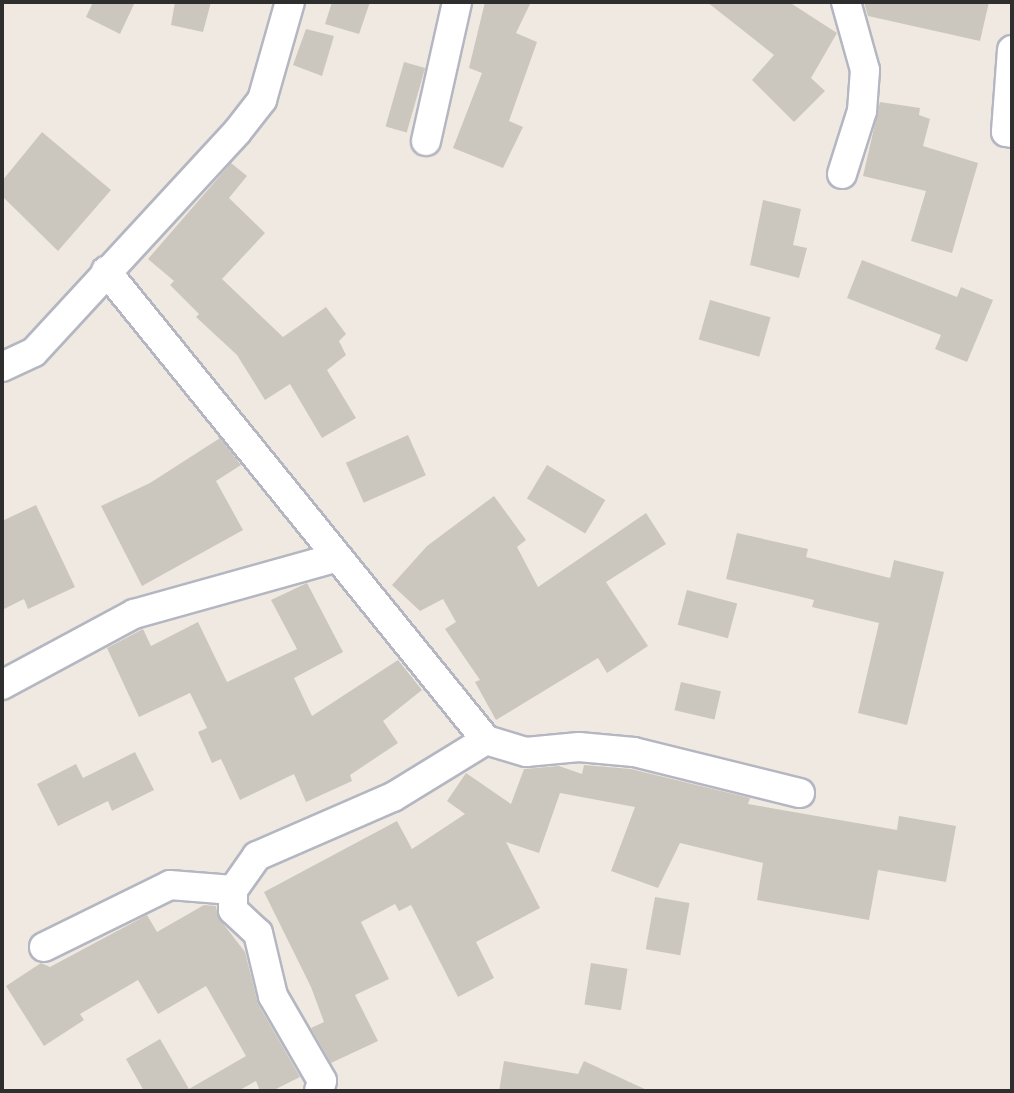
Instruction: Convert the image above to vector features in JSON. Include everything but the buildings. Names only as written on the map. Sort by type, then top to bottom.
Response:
[{"type":"street","points":[[2,367],[34,352],[262,100],[290,2]]},
{"type":"street","points":[[426,141],[457,2]]},
{"type":"street","points":[[842,174],[862,111],[865,70],[846,2]]},
{"type":"street","points":[[1012,50],[1006,132],[1012,133]]},
{"type":"street","points":[[106,271],[335,558],[486,740],[526,752],[579,747],[634,752],[800,793]]},
{"type":"street","points":[[2,685],[134,614],[335,558]]},
{"type":"street","points":[[319,1091],[322,1081],[273,996],[258,933],[233,910],[233,890],[257,856],[393,797],[486,740]]},
{"type":"street","points":[[44,947],[170,885],[233,890]]}]
